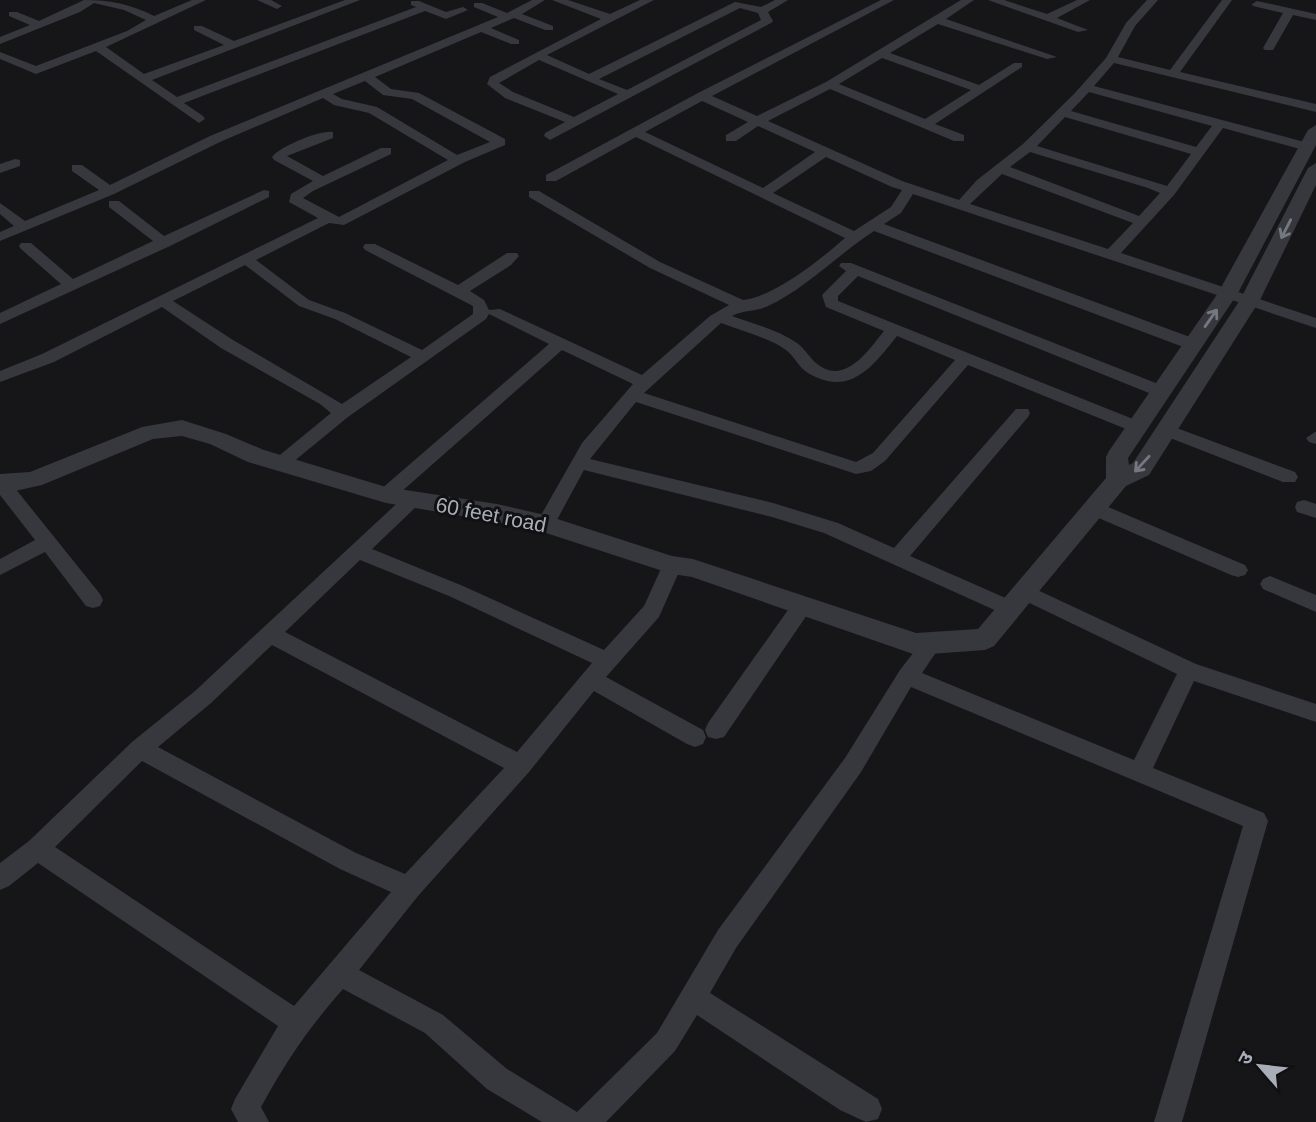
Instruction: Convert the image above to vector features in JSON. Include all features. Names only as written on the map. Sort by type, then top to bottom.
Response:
[{"type":"street","points":[[0,41],[76,10],[92,0],[127,7],[154,20]]},
{"type":"street","points":[[0,55],[36,70],[201,0]]},
{"type":"street","points":[[262,0],[277,6]]},
{"type":"street","points":[[142,79],[355,0]]},
{"type":"street","points":[[408,0],[446,16],[463,10]]},
{"type":"street","points":[[0,237],[22,226],[111,197],[215,139],[510,16],[540,0]]},
{"type":"street","points":[[557,0],[613,19]]},
{"type":"street","points":[[575,122],[509,95],[493,84],[502,75],[538,55],[649,0]]},
{"type":"street","points":[[589,79],[738,4],[762,11],[783,0]]},
{"type":"street","points":[[551,178],[702,96],[889,0]]},
{"type":"street","points":[[731,138],[758,121],[830,85],[969,0]]},
{"type":"street","points":[[993,0],[1082,30]]},
{"type":"street","points":[[1052,0],[1071,6]]},
{"type":"street","points":[[1048,18],[1085,0]]},
{"type":"street","points":[[961,207],[1000,168],[1028,147],[1086,88],[1111,58],[1130,25],[1153,0]]},
{"type":"street","points":[[1174,72],[1227,0]]},
{"type":"street","points":[[1257,4],[1316,17]]},
{"type":"street","points":[[478,5],[549,29]]},
{"type":"street","points":[[175,103],[426,7]]},
{"type":"street","points":[[550,136],[767,21],[762,11]]},
{"type":"street","points":[[1269,48],[1290,11]]},
{"type":"street","points":[[13,14],[37,24]]},
{"type":"street","points":[[938,20],[1051,57]]},
{"type":"street","points":[[198,28],[233,45]]},
{"type":"street","points":[[481,28],[515,41]]},
{"type":"street","points":[[97,46],[199,120]]},
{"type":"street","points":[[881,54],[980,89]]},
{"type":"street","points":[[538,55],[628,94]]},
{"type":"street","points":[[1111,58],[1316,108]]},
{"type":"street","points":[[926,124],[1018,65]]},
{"type":"street","points":[[365,75],[387,92],[415,96],[500,142],[460,159],[339,222],[296,202],[299,194],[386,151]]},
{"type":"street","points":[[830,85],[959,138]]},
{"type":"street","points":[[1017,601],[1118,480],[1141,469],[1250,300],[1308,178],[1311,138],[1220,124],[1086,88]]},
{"type":"street","points":[[322,93],[338,102],[381,114],[446,155],[460,159]]},
{"type":"street","points":[[702,96],[911,188],[961,207],[1112,254],[1316,323]]},
{"type":"street","points":[[1062,112],[1199,152]]},
{"type":"street","points":[[1112,254],[1168,192],[1220,124]]},
{"type":"street","points":[[635,132],[855,237]]},
{"type":"street","points":[[323,181],[279,157],[284,152],[328,135]]},
{"type":"street","points":[[1028,147],[1168,192]]},
{"type":"street","points":[[764,193],[825,151]]},
{"type":"street","points":[[0,169],[15,163]]},
{"type":"street","points":[[77,168],[165,243]]},
{"type":"street","points":[[1000,168],[1142,222]]},
{"type":"street","points":[[1118,480],[1117,457],[1308,178]]},
{"type":"street","points":[[545,524],[579,463],[602,430],[639,389],[719,317],[741,305],[762,303],[829,259],[855,237],[896,210],[911,188]]},
{"type":"street","points":[[0,319],[264,194]]},
{"type":"street","points":[[534,194],[655,265],[741,305]]},
{"type":"street","points":[[0,207],[22,226]]},
{"type":"street","points":[[0,377],[48,358],[328,218]]},
{"type":"street","points":[[872,225],[1192,344]]},
{"type":"street","points":[[26,246],[72,286]]},
{"type":"street","points":[[282,463],[342,413],[481,316],[480,302],[370,247]]},
{"type":"street","points":[[459,291],[512,256]]},
{"type":"street","points":[[244,258],[304,303],[340,316],[421,356]]},
{"type":"street","points":[[829,259],[1160,391]]},
{"type":"street","points":[[856,269],[830,295],[831,304],[1137,427]]},
{"type":"street","points":[[161,300],[227,344],[326,400],[342,413]]},
{"type":"street","points":[[495,313],[560,342],[639,389],[856,468],[872,464],[879,457],[965,358]]},
{"type":"street","points":[[719,317],[790,346],[797,350],[806,364],[834,378],[850,376],[858,370],[894,330]]},
{"type":"street","points":[[386,495],[560,342]]},
{"type":"street","points":[[897,558],[1022,413]]},
{"type":"street","name":"60 feet road","points":[[0,482],[15,483],[34,479],[126,441],[165,429],[182,428],[256,456],[386,495],[497,513],[545,524],[672,565],[693,568],[916,643],[931,645],[985,639],[1017,601]]},
{"type":"street","points":[[1166,430],[1289,477]]},
{"type":"street","points":[[579,463],[773,510],[831,528],[897,558],[1017,601],[1189,670],[1316,713]]},
{"type":"street","points":[[0,482],[93,600]]},
{"type":"street","points":[[0,878],[37,849],[140,749],[202,697],[268,633],[360,552],[412,500]]},
{"type":"street","points":[[1094,508],[1238,570]]},
{"type":"street","points":[[0,568],[47,542]]},
{"type":"street","points":[[360,552],[456,591],[607,661]]},
{"type":"street","points":[[255,1122],[245,1109],[280,1045],[296,1023],[340,974],[409,888],[521,765],[591,679],[652,611],[672,565]]},
{"type":"street","points":[[1270,584],[1316,604]]},
{"type":"street","points":[[716,730],[802,606]]},
{"type":"street","points":[[268,633],[455,733],[521,765]]},
{"type":"street","points":[[586,1122],[666,1042],[727,939],[853,765],[907,676],[931,645]]},
{"type":"street","points":[[1139,774],[1189,670]]},
{"type":"street","points":[[907,676],[1256,821],[1168,1122]]},
{"type":"street","points":[[591,679],[695,737]]},
{"type":"street","points":[[140,749],[348,861],[409,888]]},
{"type":"street","points":[[37,849],[296,1023]]},
{"type":"street","points":[[340,974],[434,1024],[497,1079],[568,1122]]},
{"type":"street","points":[[692,997],[868,1109]]}]
